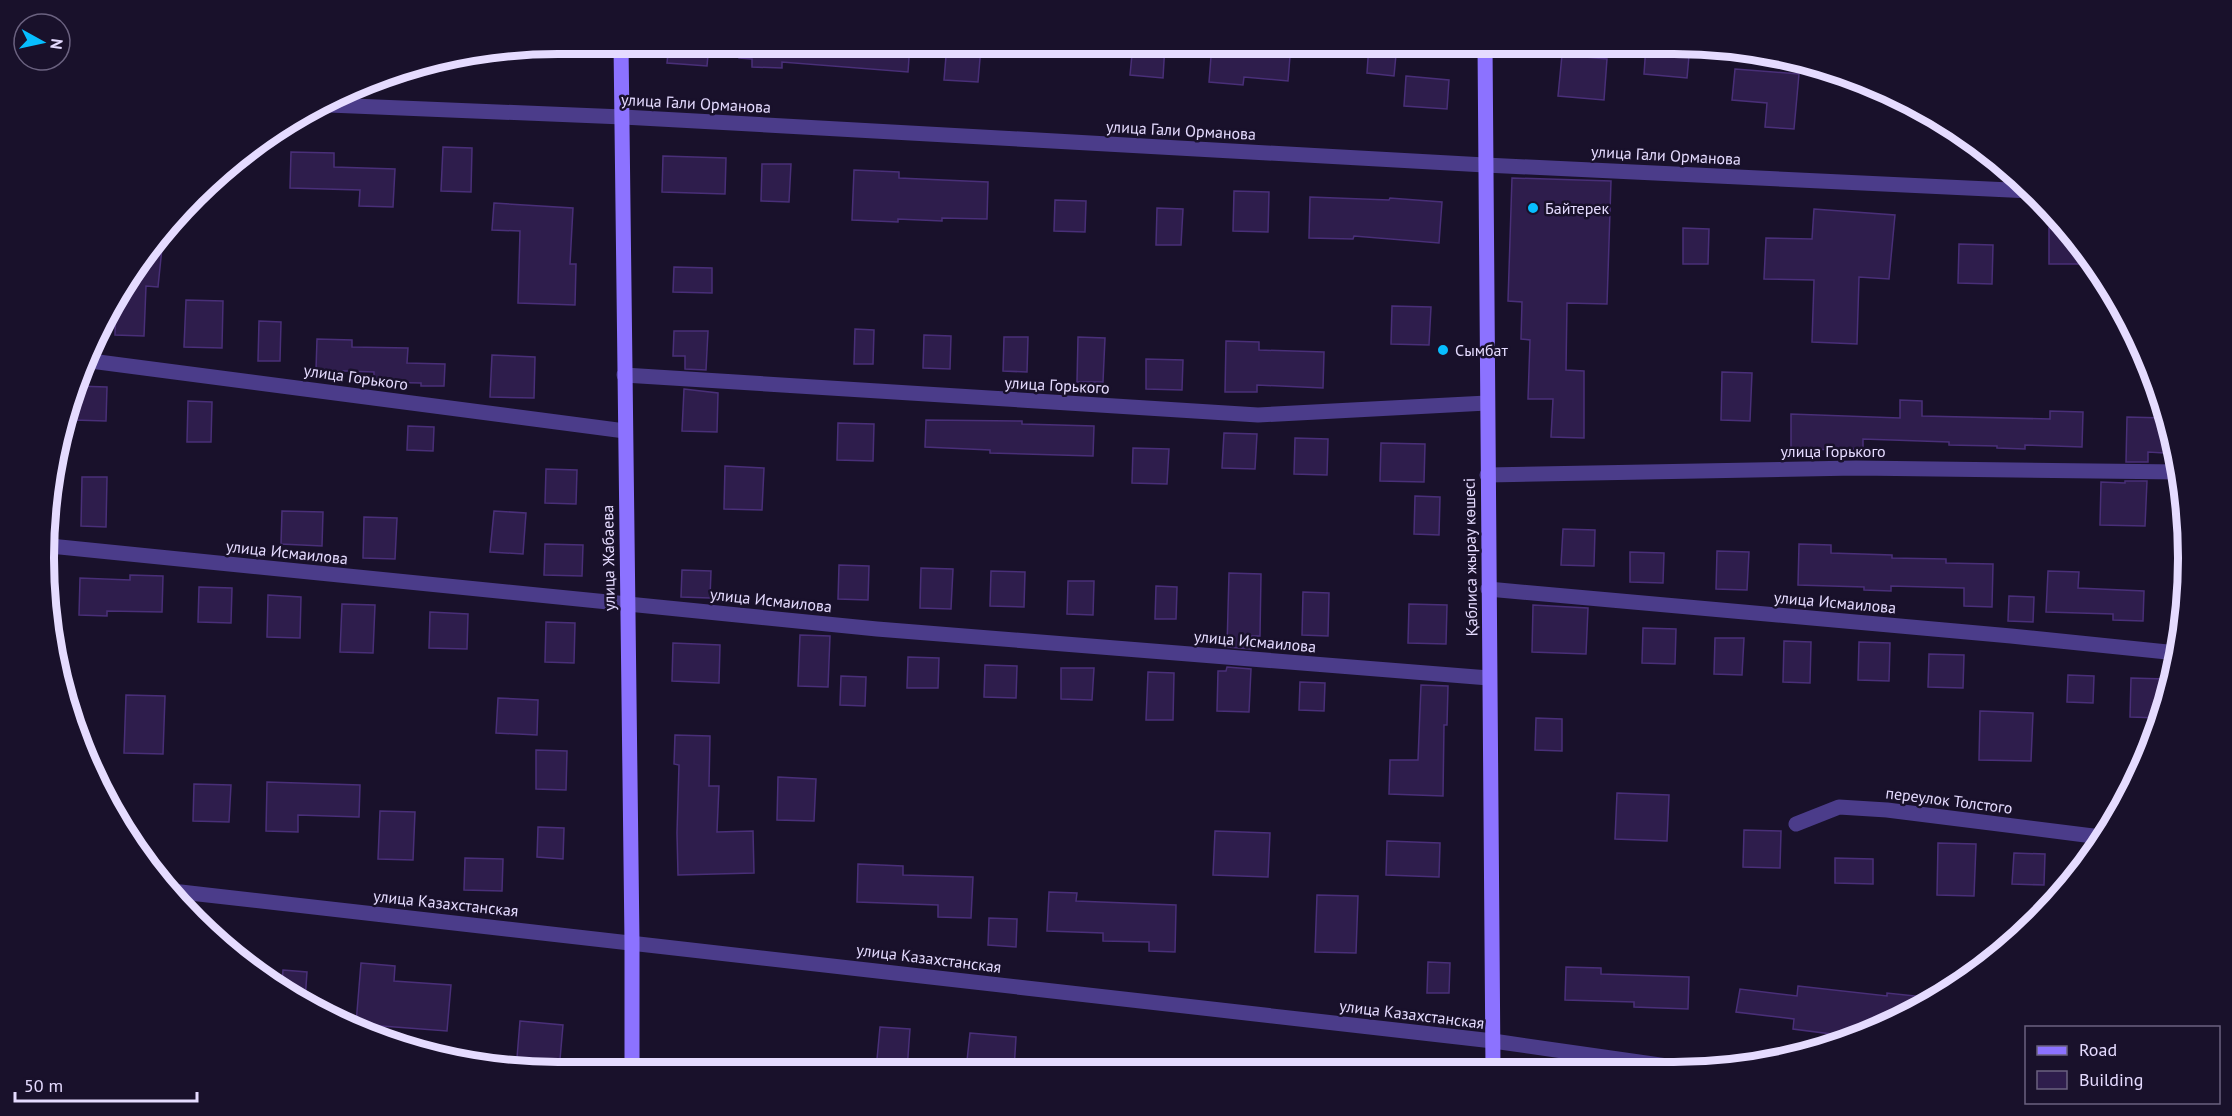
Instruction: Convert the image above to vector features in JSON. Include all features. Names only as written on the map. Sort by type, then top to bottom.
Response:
[{"type":"street","name":"улица Жабаева","points":[[621,54],[632,1062]]},
{"type":"street","name":"Қаблиса жырау көшесі","points":[[1485,54],[1493,1062]]},
{"type":"street","name":"улица Гали Орманова","points":[[336,105],[623,117],[1485,165],[2017,189]]},
{"type":"street","name":"улица Горького","points":[[94,361],[625,431]]},
{"type":"street","name":"улица Горького","points":[[624,375],[1258,415],[1487,403]]},
{"type":"street","name":"улица Горького","points":[[1487,475],[1856,468],[2170,472]]},
{"type":"street","name":"улица Исмаилова","points":[[54,546],[877,629],[1489,678]]},
{"type":"street","name":"улица Исмаилова","points":[[1488,589],[2169,652]]},
{"type":"street","name":"переулок Толстого","points":[[1796,824],[1839,807],[1887,810],[2094,836]]},
{"type":"street","name":"улица Казахстанская","points":[[181,892],[1493,1041],[1639,1062]]},
{"type":"building","points":[[668,54],[708,54],[707,66],[667,63]]},
{"type":"building","points":[[739,54],[909,54],[908,72],[782,62],[782,68],[752,67],[752,59],[739,58]]},
{"type":"building","points":[[946,54],[980,54],[978,82],[944,80]]},
{"type":"building","points":[[1132,54],[1164,54],[1163,78],[1130,75]]},
{"type":"building","points":[[1211,54],[1290,54],[1288,81],[1244,77],[1243,85],[1209,82]]},
{"type":"building","points":[[1368,54],[1396,54],[1394,76],[1367,73]]},
{"type":"building","points":[[1645,54],[1689,54],[1687,78],[1644,74]]},
{"type":"building","points":[[1562,55],[1607,59],[1604,100],[1558,96]]},
{"type":"building","points":[[1735,69],[1799,74],[1794,129],[1765,127],[1767,103],[1732,100]]},
{"type":"building","points":[[1406,76],[1449,80],[1447,109],[1404,106]]},
{"type":"building","points":[[443,147],[472,148],[471,192],[441,191]]},
{"type":"building","points":[[291,152],[334,153],[334,167],[395,169],[393,207],[359,206],[360,190],[290,188]]},
{"type":"building","points":[[663,156],[726,158],[725,194],[662,192]]},
{"type":"building","points":[[762,164],[791,164],[789,202],[761,201]]},
{"type":"building","points":[[854,170],[899,172],[899,178],[988,182],[987,219],[942,218],[942,221],[898,219],[898,222],[852,220]]},
{"type":"building","points":[[1512,178],[1611,181],[1607,304],[1567,303],[1566,370],[1584,371],[1584,438],[1551,437],[1553,399],[1528,399],[1530,340],[1521,339],[1522,302],[1508,301]]},
{"type":"building","points":[[1234,191],[1269,192],[1268,232],[1233,231]]},
{"type":"building","points":[[1310,197],[1389,200],[1390,198],[1442,202],[1439,243],[1354,236],[1353,239],[1309,238]]},
{"type":"building","points":[[1055,200],[1086,201],[1085,232],[1054,231]]},
{"type":"building","points":[[494,203],[573,208],[570,264],[576,264],[575,305],[518,303],[520,231],[492,230]]},
{"type":"building","points":[[1157,208],[1183,209],[1181,245],[1156,245]]},
{"type":"building","points":[[1814,209],[1895,215],[1889,279],[1859,277],[1857,344],[1812,342],[1814,280],[1764,279],[1766,238],[1812,239]]},
{"type":"building","points":[[1683,228],[1709,229],[1708,264],[1683,264]]},
{"type":"building","points":[[2049,228],[2055,228],[2079,258],[2079,264],[2049,264]]},
{"type":"building","points":[[1959,244],[1993,245],[1992,284],[1958,283]]},
{"type":"building","points":[[162,246],[158,287],[146,286],[144,336],[115,335],[115,318],[139,278]]},
{"type":"building","points":[[674,267],[712,268],[712,293],[673,292]]},
{"type":"building","points":[[186,300],[223,301],[222,348],[184,347]]},
{"type":"building","points":[[1392,306],[1431,307],[1429,345],[1391,344]]},
{"type":"building","points":[[259,321],[281,322],[280,361],[258,361]]},
{"type":"building","points":[[855,329],[874,330],[873,364],[854,364]]},
{"type":"building","points":[[674,331],[708,331],[706,370],[685,369],[685,356],[673,356]]},
{"type":"building","points":[[924,335],[951,336],[950,369],[923,368]]},
{"type":"building","points":[[1004,337],[1028,337],[1027,372],[1003,371]]},
{"type":"building","points":[[1078,337],[1105,338],[1103,382],[1077,382]]},
{"type":"building","points":[[317,339],[352,340],[352,347],[408,348],[407,363],[445,364],[444,386],[374,382],[374,372],[316,370]]},
{"type":"building","points":[[1226,341],[1259,342],[1259,350],[1324,352],[1323,388],[1257,385],[1257,392],[1225,392]]},
{"type":"building","points":[[492,355],[535,357],[534,398],[490,397]]},
{"type":"building","points":[[1146,359],[1183,360],[1182,390],[1146,389]]},
{"type":"building","points":[[1722,372],[1752,373],[1750,421],[1721,420]]},
{"type":"building","points":[[84,386],[107,387],[106,421],[74,420]]},
{"type":"building","points":[[684,389],[718,393],[717,432],[682,431]]},
{"type":"building","points":[[1900,400],[1922,401],[1922,416],[2050,419],[2050,411],[2083,412],[2082,447],[2025,445],[2025,449],[1997,448],[1997,446],[1949,445],[1949,442],[1863,439],[1863,449],[1791,450],[1791,414],[1900,418]]},
{"type":"building","points":[[188,401],[212,402],[211,442],[187,442]]},
{"type":"building","points":[[2127,417],[2158,418],[2164,443],[2164,453],[2148,452],[2148,462],[2126,462]]},
{"type":"building","points":[[926,420],[1022,421],[1022,424],[1094,426],[1093,456],[990,453],[990,450],[925,447]]},
{"type":"building","points":[[838,423],[874,424],[873,461],[837,460]]},
{"type":"building","points":[[408,426],[434,427],[433,451],[407,450]]},
{"type":"building","points":[[1224,433],[1257,434],[1255,469],[1222,468]]},
{"type":"building","points":[[1295,438],[1328,439],[1327,475],[1294,474]]},
{"type":"building","points":[[1381,443],[1425,444],[1424,482],[1380,481]]},
{"type":"building","points":[[1133,448],[1169,449],[1167,484],[1132,483]]},
{"type":"building","points":[[725,466],[764,468],[762,510],[724,509]]},
{"type":"building","points":[[546,469],[577,470],[576,504],[545,503]]},
{"type":"building","points":[[82,477],[107,477],[106,527],[81,526]]},
{"type":"building","points":[[2125,481],[2147,481],[2145,526],[2100,525],[2101,482],[2125,483]]},
{"type":"building","points":[[1415,496],[1440,497],[1439,535],[1414,534]]},
{"type":"building","points":[[282,511],[323,512],[322,546],[281,544]]},
{"type":"building","points":[[494,511],[526,513],[523,554],[490,552]]},
{"type":"building","points":[[364,517],[397,518],[395,559],[363,558]]},
{"type":"building","points":[[1563,529],[1595,530],[1594,566],[1561,565]]},
{"type":"building","points":[[545,544],[583,545],[582,576],[544,575]]},
{"type":"building","points":[[1799,544],[1831,545],[1831,553],[1892,555],[1892,558],[1946,559],[1946,563],[1993,564],[1992,607],[1964,606],[1964,588],[1891,586],[1891,591],[1864,590],[1864,587],[1798,585]]},
{"type":"building","points":[[1717,551],[1749,552],[1747,590],[1716,589]]},
{"type":"building","points":[[1630,552],[1664,553],[1663,583],[1630,582]]},
{"type":"building","points":[[839,565],[869,566],[868,600],[838,599]]},
{"type":"building","points":[[921,568],[953,569],[951,609],[920,608]]},
{"type":"building","points":[[682,570],[711,571],[710,598],[681,597]]},
{"type":"building","points":[[991,571],[1025,572],[1024,607],[990,606]]},
{"type":"building","points":[[2048,571],[2079,572],[2078,588],[2144,591],[2143,621],[2113,620],[2113,614],[2046,612]]},
{"type":"building","points":[[1229,573],[1261,574],[1260,636],[1251,636],[1251,649],[1227,647]]},
{"type":"building","points":[[130,575],[163,576],[162,612],[107,611],[107,616],[79,615],[80,578],[130,580]]},
{"type":"building","points":[[1068,581],[1094,581],[1093,615],[1067,614]]},
{"type":"building","points":[[1156,586],[1177,587],[1176,619],[1155,619]]},
{"type":"building","points":[[199,587],[232,588],[231,623],[198,622]]},
{"type":"building","points":[[1303,592],[1329,593],[1328,636],[1302,635]]},
{"type":"building","points":[[268,595],[301,597],[300,638],[267,637]]},
{"type":"building","points":[[2009,596],[2034,597],[2033,622],[2008,621]]},
{"type":"building","points":[[342,604],[375,605],[373,653],[340,652]]},
{"type":"building","points":[[1409,604],[1447,605],[1446,644],[1408,643]]},
{"type":"building","points":[[1533,605],[1588,608],[1586,654],[1532,652]]},
{"type":"building","points":[[430,612],[468,614],[467,649],[429,648]]},
{"type":"building","points":[[546,622],[575,623],[574,663],[545,662]]},
{"type":"building","points":[[1643,628],[1676,629],[1675,664],[1642,663]]},
{"type":"building","points":[[800,635],[830,636],[828,687],[798,686]]},
{"type":"building","points":[[1715,638],[1744,638],[1742,675],[1714,674]]},
{"type":"building","points":[[1784,641],[1811,642],[1810,683],[1783,682]]},
{"type":"building","points":[[1859,642],[1890,643],[1889,681],[1858,680]]},
{"type":"building","points":[[673,643],[720,645],[719,683],[672,681]]},
{"type":"building","points":[[1929,654],[1964,655],[1963,688],[1928,687]]},
{"type":"building","points":[[908,657],[939,658],[938,688],[907,688]]},
{"type":"building","points":[[985,665],[1017,666],[1016,698],[984,697]]},
{"type":"building","points":[[1227,667],[1251,669],[1249,712],[1217,711],[1218,671],[1226,671]]},
{"type":"building","points":[[1061,668],[1094,668],[1092,700],[1061,699]]},
{"type":"building","points":[[1148,672],[1174,673],[1173,720],[1146,720]]},
{"type":"building","points":[[2068,675],[2094,676],[2093,703],[2067,702]]},
{"type":"building","points":[[841,676],[866,677],[865,706],[840,705]]},
{"type":"building","points":[[2131,678],[2163,679],[2152,718],[2130,717]]},
{"type":"building","points":[[1300,682],[1325,683],[1324,711],[1299,710]]},
{"type":"building","points":[[1421,685],[1448,686],[1447,725],[1444,725],[1443,796],[1389,794],[1390,760],[1418,760]]},
{"type":"building","points":[[126,695],[165,696],[163,754],[124,753]]},
{"type":"building","points":[[498,698],[538,700],[537,735],[496,733]]},
{"type":"building","points":[[1980,711],[2033,713],[2031,761],[1979,760]]},
{"type":"building","points":[[1536,718],[1562,719],[1562,751],[1535,750]]},
{"type":"building","points":[[675,735],[710,736],[709,786],[719,786],[717,832],[753,831],[754,873],[678,875],[679,765],[674,764]]},
{"type":"building","points":[[536,750],[567,751],[566,790],[536,789]]},
{"type":"building","points":[[778,777],[816,779],[814,821],[777,820]]},
{"type":"building","points":[[267,782],[360,785],[359,817],[298,815],[298,832],[266,831]]},
{"type":"building","points":[[194,784],[231,785],[229,822],[193,821]]},
{"type":"building","points":[[1617,793],[1669,795],[1667,841],[1615,839]]},
{"type":"building","points":[[380,811],[415,812],[413,860],[378,859]]},
{"type":"building","points":[[538,827],[564,828],[563,859],[537,857]]},
{"type":"building","points":[[1744,830],[1781,831],[1780,868],[1743,867]]},
{"type":"building","points":[[1215,831],[1270,833],[1268,877],[1213,875]]},
{"type":"building","points":[[1387,841],[1440,843],[1439,877],[1386,875]]},
{"type":"building","points":[[1938,843],[1976,844],[1974,896],[1937,895]]},
{"type":"building","points":[[2014,853],[2045,854],[2044,885],[2012,884]]},
{"type":"building","points":[[465,858],[503,859],[502,891],[464,890]]},
{"type":"building","points":[[1835,858],[1873,859],[1873,884],[1835,883]]},
{"type":"building","points":[[858,864],[903,866],[903,875],[973,877],[971,918],[938,917],[938,905],[857,902]]},
{"type":"building","points":[[1049,892],[1077,893],[1076,901],[1176,905],[1175,952],[1149,951],[1149,942],[1103,941],[1103,933],[1047,931]]},
{"type":"building","points":[[1317,895],[1358,896],[1356,953],[1315,952]]},
{"type":"building","points":[[989,918],[1017,919],[1016,947],[988,945]]},
{"type":"building","points":[[1428,962],[1450,963],[1449,993],[1427,993]]},
{"type":"building","points":[[361,963],[395,966],[394,981],[451,985],[447,1031],[367,1025],[356,1020]]},
{"type":"building","points":[[1566,967],[1601,968],[1601,974],[1689,977],[1688,1009],[1634,1007],[1634,1002],[1565,1000]]},
{"type":"building","points":[[283,970],[307,972],[306,994],[282,980]]},
{"type":"building","points":[[1798,986],[1887,996],[1887,993],[1921,997],[1867,1024],[1837,1035],[1793,1029],[1794,1019],[1736,1012],[1740,989],[1797,996]]},
{"type":"building","points":[[520,1021],[563,1025],[560,1062],[517,1060]]},
{"type":"building","points":[[880,1027],[910,1029],[908,1062],[877,1062]]},
{"type":"building","points":[[970,1033],[1016,1037],[1014,1062],[967,1062]]},
{"type":"place","name":"Байтерек","points":[[1533,208]]},
{"type":"place","name":"Сымбат","points":[[1443,350]]}]
